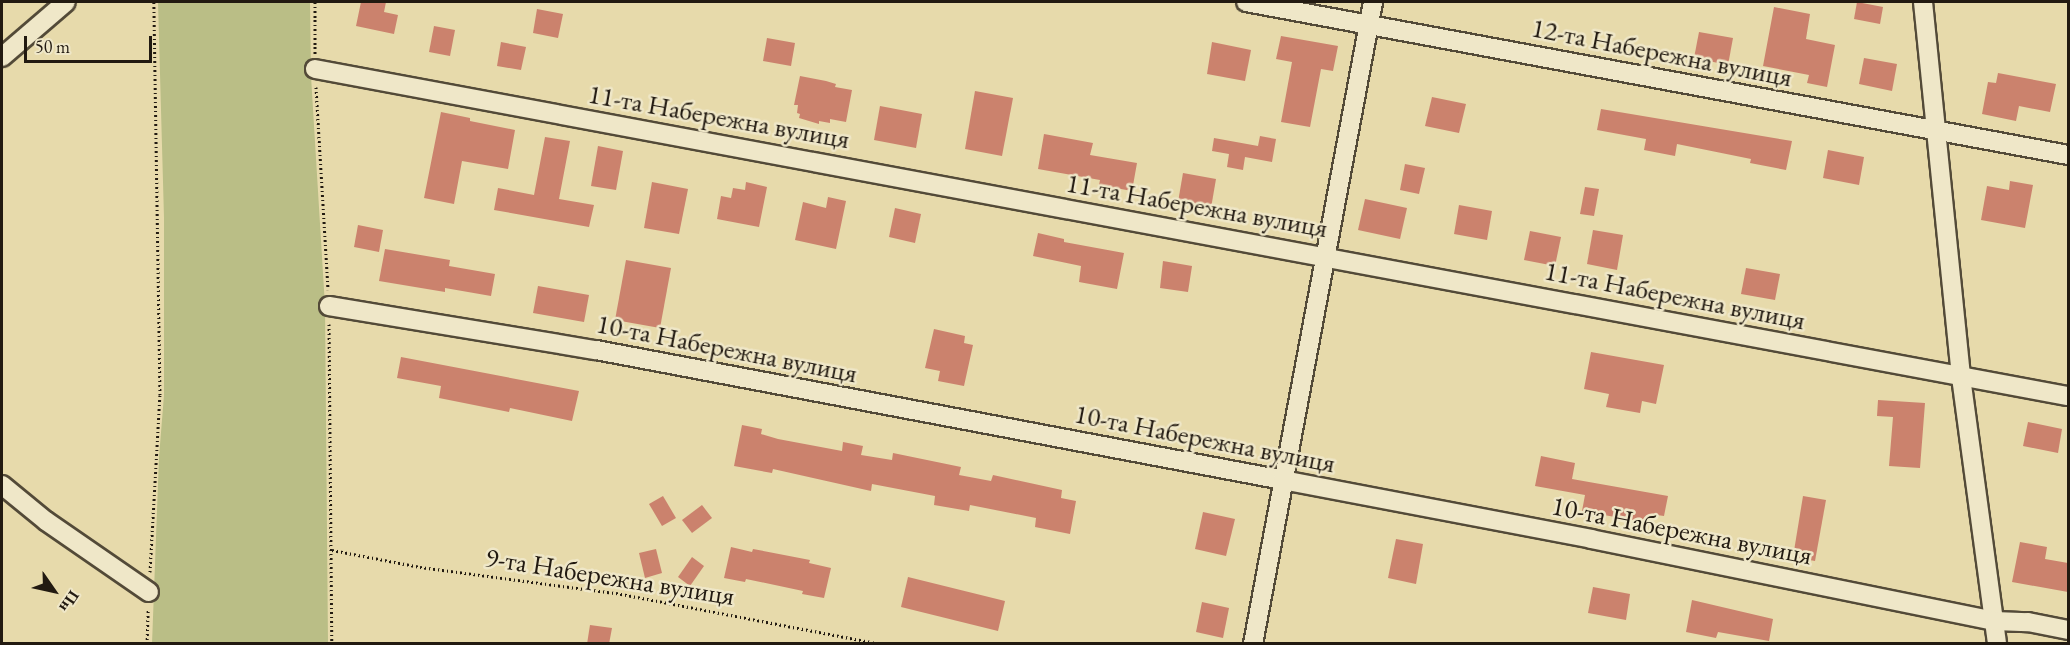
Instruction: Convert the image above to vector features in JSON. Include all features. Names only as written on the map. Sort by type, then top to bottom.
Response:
[{"type":"street","points":[[2,57],[66,2]]},
{"type":"street","name":"12-та Набережна вулиця","points":[[1246,2],[2068,155]]},
{"type":"street","points":[[1253,644],[1373,2]]},
{"type":"street","points":[[1923,2],[1938,131],[1961,377],[1997,644]]},
{"type":"street","name":"11-та Набережна вулиця","points":[[315,69],[2068,396]]},
{"type":"street","name":"10-та Набережна вулиця","points":[[329,306],[596,350],[1591,539],[1994,621],[2028,622],[2068,630]]},
{"type":"street","points":[[2,485],[46,521],[149,592]]},
{"type":"path","points":[[147,644],[160,395],[154,2]]},
{"type":"path","name":"9-та Набережна вулиця","points":[[332,550],[420,567],[616,593],[882,644]]},
{"type":"green space","points":[[158,2],[310,2],[311,76],[325,306],[328,643],[152,644],[159,457],[164,395],[164,218]]},
{"type":"building","points":[[361,2],[386,2],[384,12],[398,15],[394,34],[356,26]]},
{"type":"building","points":[[1857,2],[1883,7],[1880,24],[1854,19]]},
{"type":"building","points":[[1774,7],[1810,14],[1806,39],[1835,45],[1827,87],[1807,83],[1809,75],[1763,66]]},
{"type":"building","points":[[537,9],[563,14],[558,38],[533,33]]},
{"type":"building","points":[[434,26],[455,30],[450,56],[429,52]]},
{"type":"building","points":[[1699,32],[1733,38],[1728,65],[1694,58]]},
{"type":"building","points":[[1281,36],[1338,46],[1333,71],[1321,69],[1310,127],[1281,122],[1292,62],[1276,59]]},
{"type":"building","points":[[767,38],[795,43],[791,66],[763,61]]},
{"type":"building","points":[[501,42],[526,47],[521,70],[497,66]]},
{"type":"building","points":[[1212,42],[1251,50],[1245,81],[1207,74]]},
{"type":"building","points":[[1864,58],[1897,64],[1892,91],[1859,84]]},
{"type":"building","points":[[1998,73],[2056,84],[2050,112],[2019,106],[2016,121],[1982,114],[1988,82],[1996,83]]},
{"type":"building","points":[[800,76],[826,81],[836,84],[835,87],[852,90],[846,122],[830,119],[830,123],[819,121],[819,124],[799,118],[798,105],[794,105]]},
{"type":"building","points":[[975,91],[1013,98],[1002,156],[965,149]]},
{"type":"building","points":[[1432,97],[1466,104],[1459,133],[1425,126]]},
{"type":"building","points":[[880,106],[922,114],[916,148],[874,140]]},
{"type":"building","points":[[1601,109],[1792,141],[1786,170],[1750,163],[1751,159],[1677,144],[1675,156],[1644,150],[1646,139],[1597,130]]},
{"type":"building","points":[[441,112],[470,118],[470,121],[515,130],[508,169],[462,161],[454,204],[424,198]]},
{"type":"building","points":[[1044,134],[1093,143],[1090,155],[1137,163],[1132,191],[1099,185],[1100,180],[1038,169]]},
{"type":"building","points":[[1260,136],[1276,139],[1272,162],[1245,157],[1243,170],[1227,167],[1229,154],[1212,151],[1214,138],[1258,146]]},
{"type":"building","points":[[545,137],[570,141],[559,199],[594,205],[589,227],[494,210],[498,188],[534,195]]},
{"type":"building","points":[[598,146],[623,151],[616,190],[591,186]]},
{"type":"building","points":[[1828,150],[1864,157],[1859,185],[1823,178]]},
{"type":"building","points":[[1405,164],[1425,168],[1419,194],[1400,190]]},
{"type":"building","points":[[1183,173],[1216,179],[1211,208],[1178,202]]},
{"type":"building","points":[[2010,181],[2033,185],[2025,228],[1981,220],[1987,186],[2009,190]]},
{"type":"building","points":[[652,182],[688,189],[679,234],[644,228]]},
{"type":"building","points":[[746,182],[767,187],[759,227],[717,219],[721,196],[731,198],[733,188],[745,190]]},
{"type":"building","points":[[1585,187],[1599,189],[1594,216],[1580,214]]},
{"type":"building","points":[[828,197],[846,201],[836,249],[795,240],[803,202],[826,208]]},
{"type":"building","points":[[1365,199],[1407,208],[1400,239],[1358,230]]},
{"type":"building","points":[[1459,205],[1492,211],[1487,240],[1454,234]]},
{"type":"building","points":[[895,208],[921,214],[915,243],[889,237]]},
{"type":"building","points":[[358,225],[383,230],[379,252],[354,247]]},
{"type":"building","points":[[1593,230],[1623,235],[1617,270],[1587,264]]},
{"type":"building","points":[[1530,231],[1561,237],[1555,266],[1524,260]]},
{"type":"building","points":[[1038,233],[1064,239],[1064,242],[1124,253],[1117,289],[1079,282],[1081,266],[1033,256]]},
{"type":"building","points":[[385,249],[450,260],[449,266],[495,274],[491,296],[445,288],[445,292],[379,281]]},
{"type":"building","points":[[626,260],[671,268],[660,328],[615,320]]},
{"type":"building","points":[[1163,261],[1192,266],[1188,292],[1160,288]]},
{"type":"building","points":[[1746,268],[1780,274],[1775,300],[1741,294]]},
{"type":"building","points":[[538,286],[589,295],[584,322],[533,313]]},
{"type":"building","points":[[934,329],[965,336],[964,343],[973,345],[964,386],[938,381],[940,371],[925,368]]},
{"type":"building","points":[[1591,352],[1664,365],[1656,404],[1642,401],[1640,413],[1606,407],[1609,394],[1584,389]]},
{"type":"building","points":[[401,357],[579,391],[572,421],[510,408],[509,412],[439,398],[441,386],[397,378]]},
{"type":"building","points":[[1878,400],[1925,403],[1920,468],[1889,466],[1893,417],[1877,416]]},
{"type":"building","points":[[2028,422],[2062,429],[2058,453],[2023,446]]},
{"type":"building","points":[[742,425],[762,429],[761,434],[778,439],[842,451],[843,442],[863,446],[861,455],[892,460],[893,453],[961,467],[959,475],[991,481],[993,475],[1062,490],[1061,498],[1076,501],[1070,534],[1035,527],[1036,518],[970,505],[969,511],[934,505],[935,496],[872,484],[871,491],[773,469],[772,473],[734,466]]},
{"type":"building","points":[[1541,456],[1575,463],[1572,479],[1668,496],[1664,516],[1650,514],[1648,523],[1582,511],[1585,495],[1535,486]]},
{"type":"building","points":[[663,496],[676,518],[662,526],[649,504]]},
{"type":"building","points":[[1803,496],[1826,500],[1815,561],[1793,557]]},
{"type":"building","points":[[702,505],[712,518],[692,533],[682,520]]},
{"type":"building","points":[[1203,512],[1235,519],[1226,556],[1195,549]]},
{"type":"building","points":[[1396,539],[1423,544],[1416,584],[1388,578]]},
{"type":"building","points":[[2020,542],[2047,547],[2045,559],[2068,563],[2068,592],[2012,582]]},
{"type":"building","points":[[731,547],[810,560],[809,563],[831,568],[824,598],[802,594],[803,591],[746,579],[745,582],[724,578]]},
{"type":"building","points":[[656,549],[662,573],[645,578],[639,553]]},
{"type":"building","points":[[692,557],[704,566],[690,586],[678,577]]},
{"type":"building","points":[[908,577],[1005,601],[998,631],[901,607]]},
{"type":"building","points":[[1593,587],[1630,594],[1626,620],[1588,613]]},
{"type":"building","points":[[1692,600],[1773,619],[1769,641],[1718,632],[1716,638],[1686,632]]},
{"type":"building","points":[[1202,602],[1229,608],[1223,638],[1196,632]]},
{"type":"building","points":[[590,625],[612,628],[609,644],[587,644]]}]
